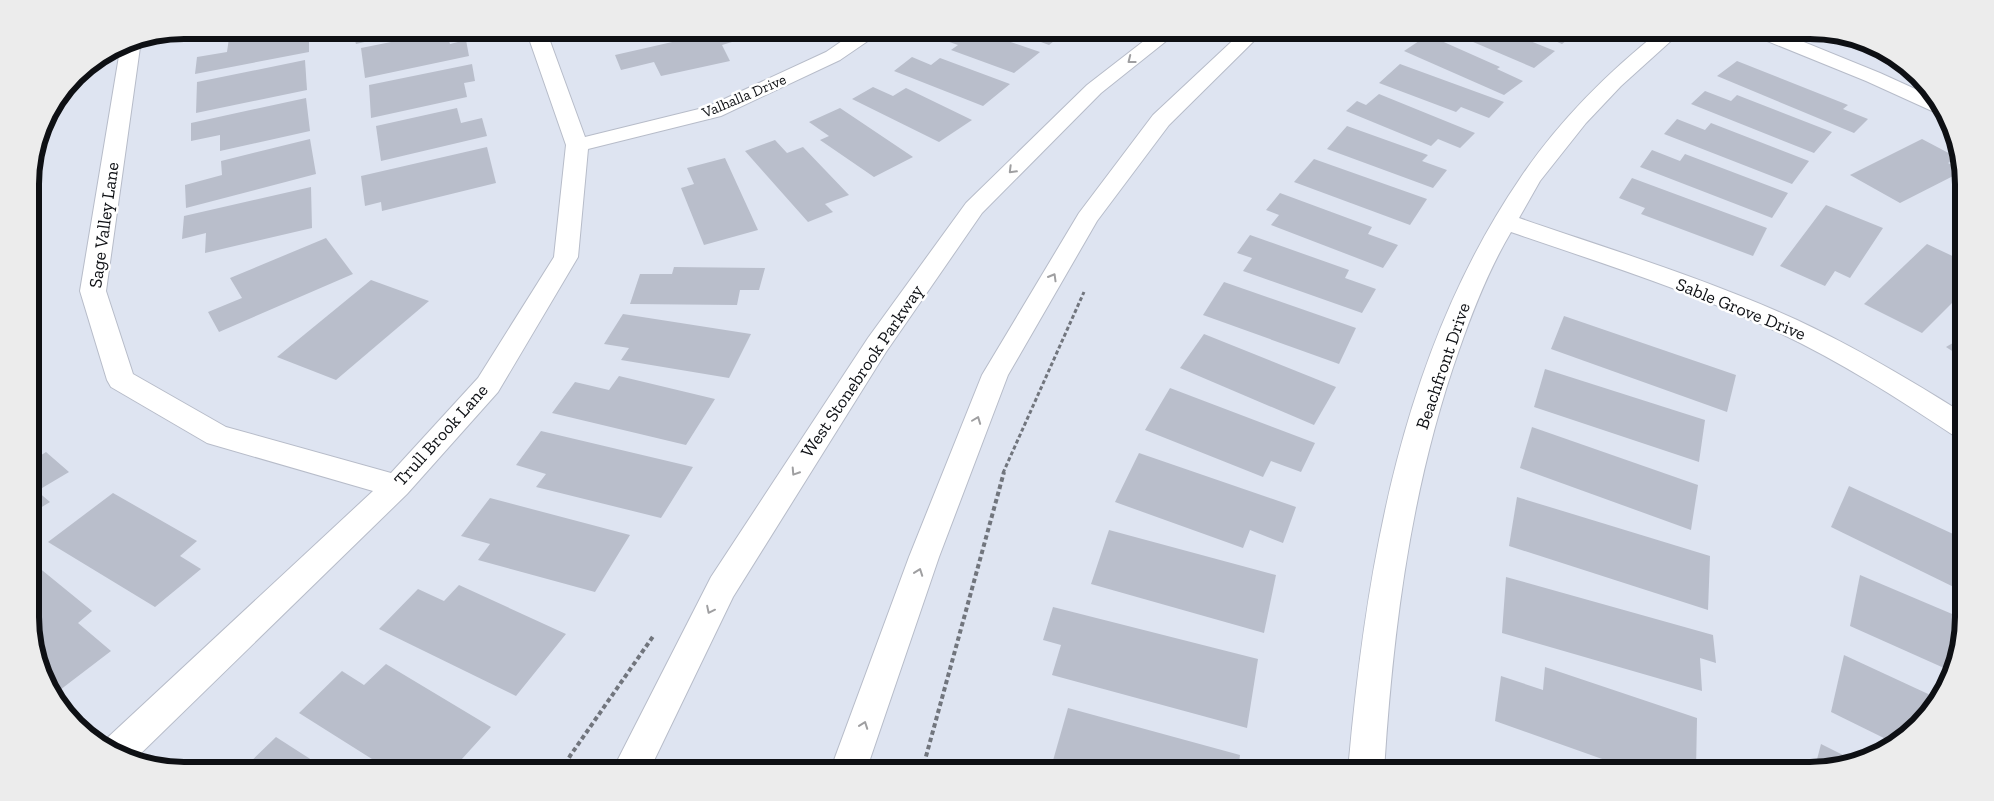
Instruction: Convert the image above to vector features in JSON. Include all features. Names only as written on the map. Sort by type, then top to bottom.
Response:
[{"type":"street","name":"Trull Brook Lane","points":[[121,748],[397,486],[488,385],[566,257],[577,145],[539,39]]},
{"type":"street","name":"Valhalla Drive","points":[[577,145],[714,112],[834,56],[858,39]]},
{"type":"street","name":"West Stonebrook Parkway","points":[[634,762],[722,587],[877,345],[974,208],[1094,89],[1158,39]]},
{"type":"street","points":[[851,762],[924,557],[995,375],[1087,218],[1161,120],[1246,39]]},
{"type":"street","name":"Beachfront Drive","points":[[1367,762],[1379,631],[1394,538],[1412,457],[1433,386],[1455,324],[1479,270],[1530,181],[1584,112],[1612,82],[1662,39]]},
{"type":"street","points":[[1779,39],[1873,77],[1931,103]]},
{"type":"street","name":"Sage Valley Lane","points":[[130,49],[93,291],[121,380],[217,435],[397,486]]},
{"type":"street","name":"Sable Grove Drive","points":[[1505,222],[1706,292],[1789,327],[1872,370],[1955,422]]},
{"type":"path","points":[[1280,42],[1284,39]]},
{"type":"path","points":[[924,762],[1000,480],[1085,290]]},
{"type":"building","points":[[229,39],[309,39],[309,52],[195,74],[197,57],[227,52]]},
{"type":"building","points":[[355,39],[377,39],[356,44]]},
{"type":"building","points":[[406,39],[448,39],[450,44],[466,40],[469,56],[365,78],[361,48]]},
{"type":"building","points":[[685,39],[730,39],[732,42],[722,45],[730,61],[661,76],[654,62],[621,70],[615,55]]},
{"type":"building","points":[[941,39],[1002,39],[1040,52],[1014,73],[951,50],[958,45]]},
{"type":"building","points":[[1033,39],[1057,39],[1049,45]]},
{"type":"building","points":[[1422,39],[1437,39],[1500,67],[1497,69],[1523,81],[1504,95],[1404,51]]},
{"type":"building","points":[[1466,39],[1525,39],[1555,51],[1534,68]]},
{"type":"building","points":[[1550,39],[1568,39],[1562,44]]},
{"type":"building","points":[[912,57],[931,65],[940,58],[1010,84],[983,106],[894,71]]},
{"type":"building","points":[[305,60],[307,90],[196,113],[197,82]]},
{"type":"building","points":[[1737,61],[1848,105],[1843,109],[1868,119],[1854,133],[1717,76]]},
{"type":"building","points":[[472,64],[475,81],[464,83],[467,97],[371,118],[369,85]]},
{"type":"building","points":[[1400,64],[1504,102],[1489,118],[1461,107],[1456,112],[1379,83]]},
{"type":"building","points":[[873,87],[893,96],[906,88],[972,120],[939,142],[852,99]]},
{"type":"building","points":[[1705,91],[1731,101],[1737,95],[1832,132],[1814,153],[1691,104]]},
{"type":"building","points":[[1379,94],[1475,133],[1460,148],[1438,139],[1431,146],[1346,111],[1357,101],[1366,105]]},
{"type":"building","points":[[306,98],[310,131],[220,151],[220,135],[191,141],[191,123]]},
{"type":"building","points":[[457,108],[461,123],[482,118],[487,136],[381,161],[376,126]]},
{"type":"building","points":[[840,108],[913,157],[874,177],[820,140],[829,136],[809,122]]},
{"type":"building","points":[[1677,119],[1705,130],[1711,123],[1809,161],[1792,184],[1664,134]]},
{"type":"building","points":[[1347,126],[1428,155],[1422,161],[1447,170],[1433,188],[1327,149]]},
{"type":"building","points":[[310,139],[316,174],[186,208],[185,185],[222,175],[221,161]]},
{"type":"building","points":[[1922,139],[1952,155],[1953,160],[1948,163],[1954,166],[1955,175],[1900,203],[1850,175]]},
{"type":"building","points":[[775,140],[787,153],[803,147],[849,195],[825,204],[833,212],[808,222],[745,151]]},
{"type":"building","points":[[487,147],[496,183],[382,211],[381,202],[365,206],[361,176]]},
{"type":"building","points":[[1652,150],[1680,161],[1685,154],[1788,193],[1772,218],[1640,167]]},
{"type":"building","points":[[725,158],[758,230],[704,245],[681,188],[694,184],[687,168]]},
{"type":"building","points":[[1314,159],[1427,199],[1410,225],[1294,182]]},
{"type":"building","points":[[1632,178],[1767,228],[1753,256],[1641,214],[1645,208],[1619,198]]},
{"type":"building","points":[[311,187],[312,228],[205,253],[206,233],[182,239],[184,216]]},
{"type":"building","points":[[1280,193],[1372,227],[1368,234],[1398,245],[1383,268],[1271,225],[1279,215],[1266,210]]},
{"type":"building","points":[[1826,205],[1883,228],[1850,278],[1835,271],[1825,286],[1780,266]]},
{"type":"building","points":[[1250,235],[1349,270],[1345,278],[1376,289],[1362,313],[1243,271],[1252,258],[1237,253]]},
{"type":"building","points":[[326,238],[353,274],[219,332],[208,312],[242,298],[230,278]]},
{"type":"building","points":[[1927,244],[1955,257],[1955,300],[1922,333],[1864,304]]},
{"type":"building","points":[[674,267],[765,268],[759,290],[740,290],[737,305],[630,304],[640,274],[672,274]]},
{"type":"building","points":[[371,280],[429,301],[336,380],[277,357]]},
{"type":"building","points":[[1224,282],[1356,328],[1339,364],[1203,315]]},
{"type":"building","points":[[623,314],[751,334],[729,378],[621,360],[629,348],[604,344]]},
{"type":"building","points":[[1564,316],[1736,375],[1727,412],[1551,349]]},
{"type":"building","points":[[1204,334],[1336,387],[1314,425],[1180,368]]},
{"type":"building","points":[[1955,342],[1955,353],[1946,347]]},
{"type":"building","points":[[1545,369],[1705,420],[1699,462],[1534,407]]},
{"type":"building","points":[[619,376],[715,399],[686,445],[552,413],[575,382],[609,390]]},
{"type":"building","points":[[1170,388],[1315,443],[1301,472],[1271,461],[1263,477],[1145,430]]},
{"type":"building","points":[[1532,427],[1698,485],[1691,530],[1520,468]]},
{"type":"building","points":[[541,431],[693,467],[661,518],[536,487],[546,474],[516,465]]},
{"type":"building","points":[[46,452],[69,472],[39,490],[39,456]]},
{"type":"building","points":[[1139,453],[1296,507],[1283,543],[1250,530],[1243,548],[1115,502]]},
{"type":"building","points":[[1849,486],[1955,535],[1955,588],[1831,527]]},
{"type":"building","points":[[39,493],[50,502],[39,509]]},
{"type":"building","points":[[113,493],[197,541],[180,556],[201,569],[155,607],[48,542]]},
{"type":"building","points":[[1517,497],[1710,556],[1708,610],[1509,546]]},
{"type":"building","points":[[490,498],[630,535],[595,592],[478,560],[490,544],[461,536]]},
{"type":"building","points":[[1109,530],[1276,575],[1264,633],[1091,584]]},
{"type":"building","points":[[39,568],[92,611],[78,623],[111,651],[59,691],[46,664],[40,636]]},
{"type":"building","points":[[1860,575],[1955,615],[1954,636],[1946,669],[1850,626]]},
{"type":"building","points":[[1506,577],[1713,635],[1716,663],[1700,658],[1702,691],[1502,633]]},
{"type":"building","points":[[459,585],[566,634],[516,696],[379,629],[418,589],[444,601]]},
{"type":"building","points":[[1053,607],[1258,659],[1247,728],[1052,675],[1061,645],[1043,640]]},
{"type":"building","points":[[1844,655],[1932,696],[1913,720],[1888,740],[1831,712]]},
{"type":"building","points":[[386,664],[491,727],[459,762],[377,762],[299,713],[342,671],[364,685]]},
{"type":"building","points":[[1545,667],[1697,718],[1696,762],[1611,762],[1495,721],[1501,676],[1543,690]]},
{"type":"building","points":[[1068,708],[1240,755],[1239,762],[1053,762]]},
{"type":"building","points":[[276,737],[315,762],[250,762]]},
{"type":"building","points":[[1821,744],[1847,757],[1829,761],[1816,762]]}]
